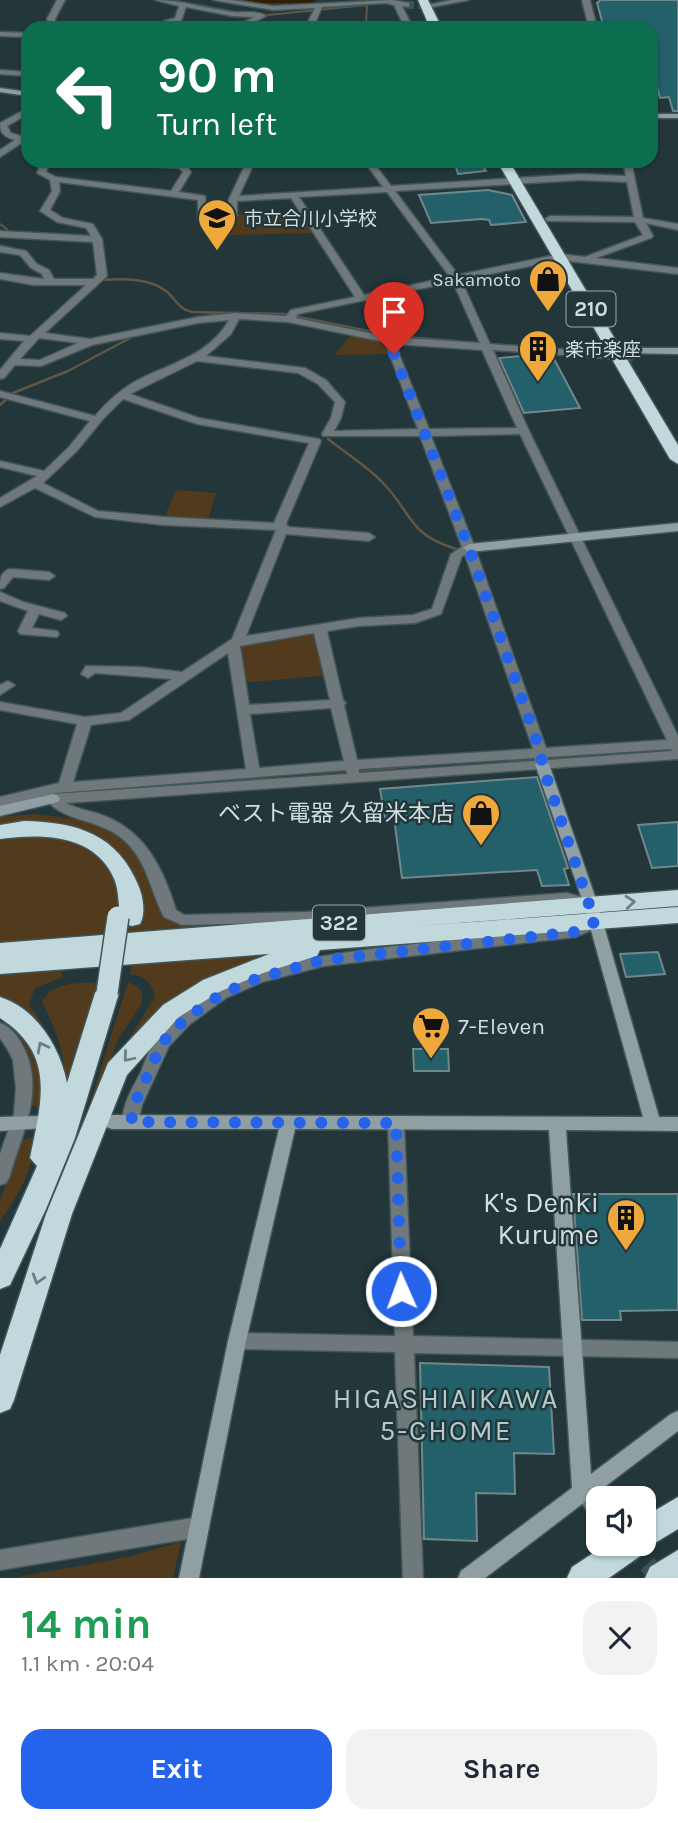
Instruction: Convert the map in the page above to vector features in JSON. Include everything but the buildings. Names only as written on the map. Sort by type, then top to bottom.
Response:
[{"type":"highway","points":[[406,3],[420,21]]},
{"type":"highway","points":[[427,3],[433,21]]},
{"type":"highway","name":"210","points":[[509,168],[550,219],[678,459]]},
{"type":"highway","name":"210","points":[[517,168],[521,181],[572,257]]},
{"type":"highway","name":"210","points":[[622,353],[678,436]]},
{"type":"highway","points":[[0,832],[53,828],[88,837],[119,866],[132,900],[125,917],[114,992],[75,1140],[46,1211],[0,1400]]},
{"type":"highway","points":[[0,841],[10,837],[56,837],[92,851],[117,887],[125,917]]},
{"type":"highway","name":"322","points":[[0,966],[382,938],[593,914],[678,898]]},
{"type":"highway","name":"322","points":[[0,951],[593,914],[678,915]]},
{"type":"highway","points":[[0,1277],[46,1211],[117,1070],[171,1011],[211,986],[255,967],[314,949],[382,938]]},
{"type":"highway","points":[[0,945],[48,946]]},
{"type":"highway","points":[[0,1006],[17,1016],[40,1040],[52,1068],[55,1100],[46,1211]]},
{"type":"highway","points":[[656,1527],[678,1511]]},
{"type":"highway","points":[[583,1578],[615,1556]]},
{"type":"highway","points":[[661,1578],[678,1565]]},
{"type":"street","points":[[51,21],[61,0]]},
{"type":"street","points":[[159,0],[232,15],[257,13],[263,16]]},
{"type":"street","points":[[217,0],[294,8]]},
{"type":"street","points":[[427,3],[465,0]]},
{"type":"street","points":[[586,0],[591,21]]},
{"type":"street","points":[[252,21],[294,8],[386,1],[406,3],[408,21]]},
{"type":"street","points":[[172,21],[178,19],[183,5]]},
{"type":"street","points":[[312,21],[319,6]]},
{"type":"street","points":[[0,34],[21,35]]},
{"type":"street","points":[[0,72],[21,74]]},
{"type":"street","points":[[0,90],[21,93]]},
{"type":"street","points":[[21,114],[1,127],[8,135],[21,140]]},
{"type":"street","points":[[658,116],[678,116]]},
{"type":"street","points":[[0,154],[21,143]]},
{"type":"street","points":[[43,168],[41,173],[54,179],[202,198],[203,220],[226,221],[232,215],[233,199],[248,168]]},
{"type":"street","points":[[174,194],[187,172],[185,168]]},
{"type":"street","points":[[0,811],[58,791],[677,749],[524,431],[456,279],[373,168]]},
{"type":"street","points":[[288,319],[295,312],[612,251],[648,236],[639,221],[629,168]]},
{"type":"street","points":[[233,199],[581,177],[631,179]]},
{"type":"street","points":[[0,376],[34,337],[98,280],[102,271],[97,239],[90,226],[60,222],[45,212],[56,191],[54,179]]},
{"type":"street","points":[[295,196],[362,299]]},
{"type":"street","points":[[550,219],[639,221],[668,223],[678,227]]},
{"type":"street","points":[[0,234],[97,239]]},
{"type":"street","points":[[0,249],[27,255],[34,266],[46,272],[51,283]]},
{"type":"street","points":[[572,257],[636,268],[678,271]]},
{"type":"street","points":[[0,276],[51,283],[98,280]]},
{"type":"street","points":[[304,312],[397,335],[486,344]]},
{"type":"street","points":[[11,362],[41,363],[90,342],[198,320],[236,316],[288,319],[389,340],[486,344],[678,359]]},
{"type":"street","points":[[1,502],[39,479],[68,454],[95,419],[122,395],[136,385],[198,358],[229,332],[236,316]]},
{"type":"street","points":[[0,336],[90,342]]},
{"type":"street","points":[[389,340],[469,548],[541,758],[593,914],[653,1124]]},
{"type":"street","points":[[622,353],[678,351]]},
{"type":"street","points":[[198,358],[301,370],[323,382],[340,402],[336,418],[327,434]]},
{"type":"street","points":[[0,394],[95,419]]},
{"type":"street","points":[[122,395],[197,421],[315,441]]},
{"type":"street","points":[[253,772],[236,643],[315,441],[327,434],[524,431]]},
{"type":"street","points":[[0,464],[39,479],[95,514],[369,537]]},
{"type":"street","points":[[0,706],[85,721],[124,717],[236,643],[359,622],[415,620],[437,611],[457,554],[469,548],[678,527]]},
{"type":"street","points":[[0,585],[10,573],[49,576]]},
{"type":"street","points":[[0,596],[35,610],[61,616]]},
{"type":"street","points":[[35,610],[24,631],[53,635]]},
{"type":"street","points":[[320,630],[354,771]]},
{"type":"street","points":[[88,674],[91,669],[186,677]]},
{"type":"street","points":[[243,710],[339,703]]},
{"type":"street","points":[[85,721],[58,791],[64,810],[96,817],[128,835],[146,852],[155,868],[169,913],[182,920],[307,916],[567,898],[593,914]]},
{"type":"street","points":[[0,802],[58,791],[253,772],[354,771]]},
{"type":"street","points":[[131,1122],[134,1105],[162,1043],[184,1020],[233,989],[269,975],[324,960],[575,932],[593,914]]},
{"type":"street","points":[[0,1029],[14,1044],[24,1077],[20,1124],[0,1178]]},
{"type":"street","points":[[189,1578],[237,1341],[289,1121]]},
{"type":"street","points":[[112,1122],[678,1124]]},
{"type":"street","points":[[0,1124],[39,1123]]},
{"type":"street","points":[[396,1123],[413,1578]]},
{"type":"street","points":[[557,1125],[582,1490],[586,1495]]},
{"type":"street","points":[[237,1341],[572,1350],[678,1350]]},
{"type":"street","points":[[468,1578],[678,1420]]},
{"type":"street","points":[[0,1560],[199,1527]]},
{"type":"shaded area","points":[[304,211],[318,233],[229,235],[226,221],[232,215]]},
{"type":"shaded area","points":[[353,332],[389,340],[394,354],[335,355]]},
{"type":"shaded area","points":[[176,490],[216,493],[208,520],[164,518]]},
{"type":"shaded area","points":[[320,630],[332,675],[239,683],[238,641]]},
{"type":"shaded area","points":[[34,814],[83,821],[116,834],[133,851],[156,899],[169,918],[178,924],[197,926],[0,942],[0,817]]},
{"type":"shaded area","points":[[299,949],[128,1048],[131,1036],[155,996],[147,980],[130,974],[131,965],[145,964],[147,961]]},
{"type":"shaded area","points":[[0,971],[61,971],[63,977],[35,988],[29,1004],[48,1034],[56,1056],[0,1002]]},
{"type":"shaded area","points":[[102,982],[64,1091],[65,1078],[60,1045],[42,1002],[53,990],[60,987]]},
{"type":"shaded area","points":[[128,982],[138,987],[142,993],[142,1003],[117,1041],[81,1144],[77,1144]]},
{"type":"shaded area","points":[[0,1012],[42,1058],[44,1110],[30,1104],[13,1033],[0,1019]]},
{"type":"shaded area","points":[[38,1135],[33,1159],[24,1181],[0,1221],[0,1200],[22,1140]]},
{"type":"shaded area","points":[[181,1542],[173,1578],[13,1578],[128,1557]]},
{"type":"waterway","points":[[172,0],[235,12]]},
{"type":"waterway","points":[[251,0],[311,0]]},
{"type":"waterway","points":[[247,12],[268,15],[367,5],[366,21]]},
{"type":"waterway","points":[[0,224],[7,229],[0,235]]},
{"type":"waterway","points":[[0,245],[18,250]]},
{"type":"waterway","points":[[99,280],[151,283],[159,286],[180,306],[192,312],[285,314]]},
{"type":"waterway","points":[[202,317],[218,314]]},
{"type":"waterway","points":[[299,317],[393,336],[455,341]]},
{"type":"waterway","points":[[0,405],[13,393],[68,371],[134,336]]},
{"type":"waterway","points":[[572,350],[606,352]]},
{"type":"waterway","points":[[328,439],[378,478],[420,530],[440,543],[456,549]]},
{"type":"waterway","points":[[556,756],[678,749]]},
{"type":"waterway","points":[[357,770],[419,765]]},
{"type":"waterway","points":[[304,773],[349,770]]},
{"type":"waterway","points":[[40,797],[63,792]]},
{"type":"tunnel","points":[[406,5],[432,5]]},
{"type":"tunnel","points":[[640,1556],[660,1578]]},
{"type":"place","name":"市立合川小学校","points":[[217,252]]},
{"type":"place","name":"Sakamoto","points":[[548,313]]},
{"type":"place","name":"楽市楽座","points":[[538,383]]},
{"type":"place","name":"ベスト電器 久留米本店","points":[[481,847]]},
{"type":"place","name":"7-Eleven","points":[[431,1060]]},
{"type":"place","name":"K's Denki Kurume","points":[[626,1252]]},
{"type":"district","name":"HIGASHIAIKAWA 5-CHOME","points":[[446,1414]]},
{"type":"route","points":[[394,354],[469,548],[541,753],[542,764],[595,922],[575,932],[324,960],[258,978],[220,995],[184,1020],[162,1043],[134,1105],[131,1122],[396,1123],[401,1291]]}]
